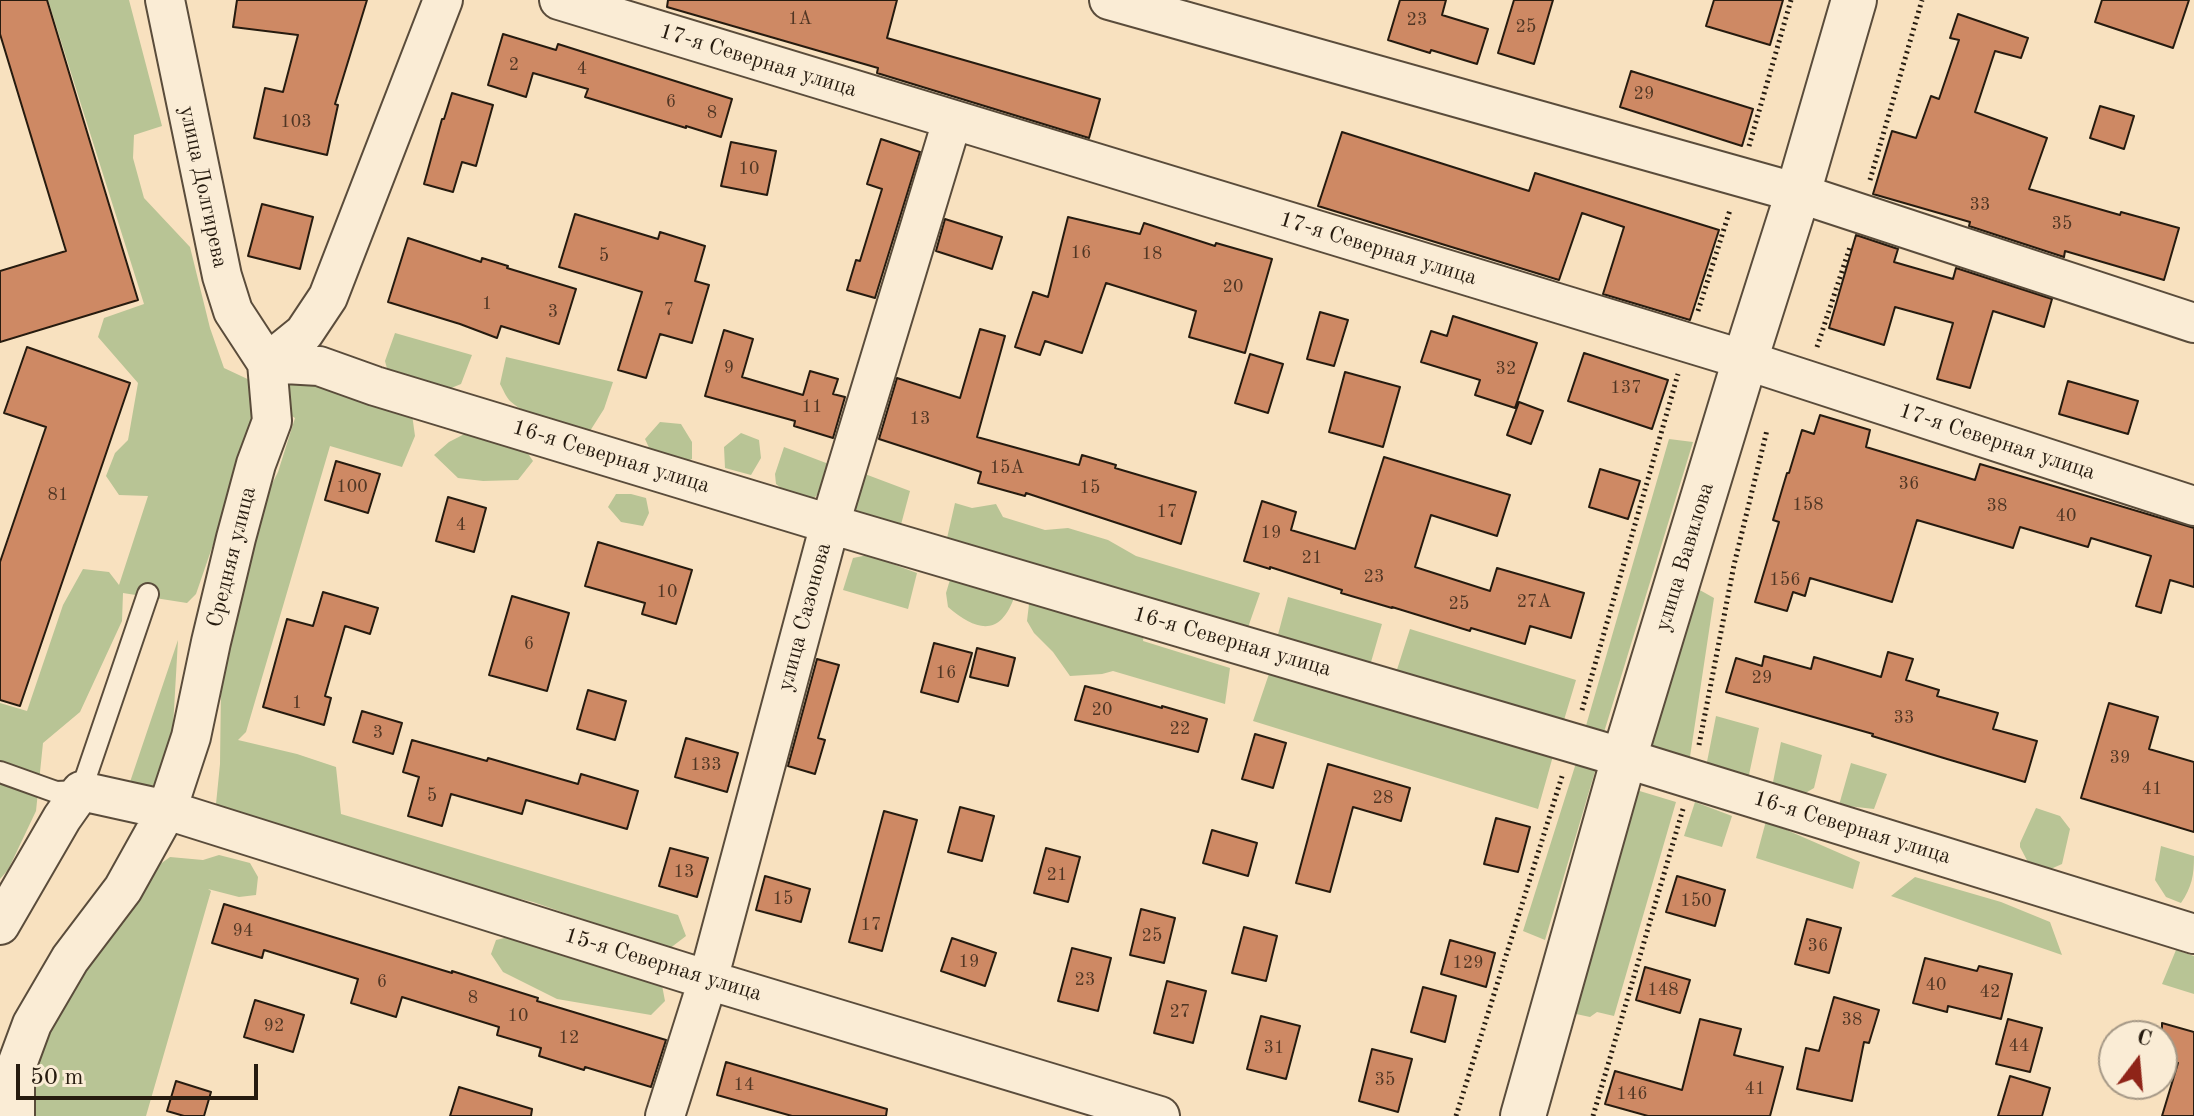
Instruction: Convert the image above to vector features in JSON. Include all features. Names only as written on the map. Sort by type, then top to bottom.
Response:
[{"type":"street","name":"улица Долгирева","points":[[165,0],[222,276],[233,311],[267,363]]},
{"type":"street","points":[[267,363],[304,333],[328,297],[443,0]]},
{"type":"street","name":"17-я Северная улица","points":[[559,0],[1745,360],[2194,506]]},
{"type":"street","name":"улица Вавилова","points":[[1523,1116],[1624,758],[1798,193],[1854,0]]},
{"type":"street","points":[[1118,1],[1798,193],[2194,323]]},
{"type":"street","name":"улица Сазонова","points":[[665,1116],[708,980],[830,524],[952,121]]},
{"type":"street","name":"16-я Северная улица","points":[[267,363],[319,366],[375,386],[830,524],[1624,758],[2194,934]]},
{"type":"street","name":"Средняя улица","points":[[15,1116],[15,1070],[32,1024],[70,959],[123,889],[167,810],[191,737],[236,538],[256,464],[272,421],[267,363]]},
{"type":"street","points":[[0,925],[81,791],[167,810]]},
{"type":"street","name":"15-я Северная улица","points":[[167,810],[708,980],[1160,1116]]},
{"type":"lane","points":[[0,772],[56,792],[81,791],[148,594]]},
{"type":"path","points":[[1456,1116],[1573,743],[1687,343],[1740,177],[1791,0]]},
{"type":"path","points":[[1807,380],[1922,0]]},
{"type":"path","points":[[1593,1116],[1692,779],[1734,565],[1769,421]]},
{"type":"green space","points":[[48,0],[129,0],[162,126],[134,135],[133,158],[144,198],[190,247],[210,328],[224,368],[256,383],[258,414],[196,594],[187,603],[123,593],[122,621],[80,712],[43,743],[36,811],[8,870],[0,879],[0,703],[27,711],[63,605],[83,569],[109,572],[119,585],[148,496],[119,495],[106,476],[115,453],[128,440],[138,383],[98,337],[104,318],[144,304]]},
{"type":"green space","points":[[395,333],[472,355],[461,384],[444,391],[389,376],[385,361]]},
{"type":"green space","points":[[506,357],[613,382],[604,409],[590,431],[537,416],[510,401],[500,384]]},
{"type":"green space","points":[[295,375],[411,407],[415,436],[402,467],[330,446],[246,732],[238,740],[336,767],[341,814],[678,915],[686,936],[669,949],[533,902],[224,823],[216,804],[221,688],[226,654],[260,508],[278,472],[295,418],[282,410],[284,384]]},
{"type":"green space","points":[[660,422],[681,424],[692,442],[692,459],[675,466],[651,452],[645,439]]},
{"type":"green space","points":[[478,427],[516,436],[533,461],[518,480],[458,478],[434,455],[449,442]]},
{"type":"green space","points":[[741,433],[759,440],[761,458],[751,475],[725,468],[724,447]]},
{"type":"green space","points":[[1669,439],[1693,442],[1601,742],[1583,736]]},
{"type":"green space","points":[[784,447],[834,466],[823,489],[805,507],[776,484],[775,474]]},
{"type":"green space","points":[[857,471],[910,491],[899,532],[844,511]]},
{"type":"green space","points":[[616,494],[646,498],[649,513],[643,526],[621,522],[608,507]]},
{"type":"green space","points":[[955,503],[972,508],[996,504],[1003,517],[1045,530],[1068,528],[1108,540],[1136,556],[1260,593],[1245,636],[945,547]]},
{"type":"green space","points":[[868,555],[917,573],[908,609],[843,590],[853,558]]},
{"type":"green space","points":[[952,573],[1015,595],[1003,618],[995,624],[978,625],[948,607],[946,593]]},
{"type":"green space","points":[[1689,584],[1714,598],[1688,770],[1637,752]]},
{"type":"green space","points":[[1288,597],[1382,624],[1369,669],[1276,642]]},
{"type":"green space","points":[[1040,598],[1144,634],[1143,641],[1230,668],[1225,704],[1113,671],[1070,676],[1027,621],[1029,604]]},
{"type":"green space","points":[[1410,629],[1576,680],[1561,730],[1394,679]]},
{"type":"green space","points":[[178,640],[173,727],[163,771],[151,788],[131,787],[130,782]]},
{"type":"green space","points":[[1272,665],[1553,756],[1538,809],[1253,721]]},
{"type":"green space","points":[[1716,716],[1759,728],[1747,784],[1705,772]]},
{"type":"green space","points":[[1781,742],[1822,755],[1814,788],[1802,795],[1772,787]]},
{"type":"green space","points":[[1576,763],[1596,768],[1545,940],[1523,931]]},
{"type":"green space","points":[[1851,763],[1887,774],[1874,809],[1839,805]]},
{"type":"green space","points":[[1633,789],[1676,802],[1614,1016],[1597,1012],[1590,1017],[1567,1012]]},
{"type":"green space","points":[[1695,802],[1732,816],[1722,847],[1684,836]]},
{"type":"green space","points":[[2036,808],[2060,816],[2070,829],[2062,864],[2046,871],[2030,866],[2020,847]]},
{"type":"green space","points":[[1766,821],[1860,862],[1853,889],[1756,858]]},
{"type":"green space","points":[[2161,846],[2194,856],[2192,881],[2181,903],[2166,897],[2155,880]]},
{"type":"green space","points":[[219,855],[250,863],[258,877],[256,895],[239,897],[208,889],[211,891],[146,1116],[22,1116],[32,1045],[152,870],[170,857],[203,860]]},
{"type":"green space","points":[[1915,877],[2001,902],[2050,922],[2062,955],[1891,896]]},
{"type":"green space","points":[[516,935],[661,980],[665,1001],[651,1015],[557,999],[503,972],[491,954],[496,940]]},
{"type":"green space","points":[[2176,950],[2194,956],[2194,994],[2162,984]]},
{"type":"building","points":[[0,0],[47,0],[138,300],[0,342],[0,271],[66,251],[0,34]]},
{"type":"building","points":[[237,0],[367,0],[335,104],[338,105],[327,155],[254,138],[265,88],[283,92],[298,35],[233,27]]},
{"type":"building","points":[[668,0],[897,0],[887,38],[1100,99],[1089,138],[877,73],[878,68],[667,7]]},
{"type":"building","points":[[1400,0],[1446,0],[1442,15],[1488,29],[1477,64],[1388,40]]},
{"type":"building","points":[[1514,0],[1553,0],[1534,64],[1498,53]]},
{"type":"building","points":[[1714,0],[1783,0],[1770,45],[1706,26]]},
{"type":"building","points":[[2102,0],[2189,0],[2173,48],[2095,22]]},
{"type":"building","points":[[1958,14],[2028,38],[2021,58],[1995,51],[1975,112],[2047,138],[2029,189],[2179,228],[2164,280],[2065,251],[2064,257],[1969,226],[1970,222],[1873,194],[1892,131],[1916,138],[1931,96],[1939,99],[1959,40],[1950,38]]},
{"type":"building","points":[[503,34],[556,50],[558,44],[732,99],[721,137],[585,97],[588,89],[533,73],[526,97],[488,85]]},
{"type":"building","points":[[1631,71],[1753,109],[1742,146],[1620,107]]},
{"type":"building","points":[[452,93],[493,105],[476,166],[462,162],[453,192],[424,184]]},
{"type":"building","points":[[2100,106],[2134,116],[2124,149],[2090,138]]},
{"type":"building","points":[[1342,132],[1529,191],[1535,173],[1719,230],[1690,320],[1603,294],[1624,227],[1582,213],[1559,280],[1318,206]]},
{"type":"building","points":[[881,139],[920,152],[875,298],[847,290],[856,260],[860,261],[882,189],[867,184]]},
{"type":"building","points":[[731,142],[776,151],[767,195],[721,186]]},
{"type":"building","points":[[262,204],[313,217],[300,269],[248,256]]},
{"type":"building","points":[[575,214],[658,239],[660,232],[705,246],[695,281],[709,285],[692,343],[660,334],[646,378],[618,370],[642,292],[559,267]]},
{"type":"building","points":[[1068,217],[1140,234],[1144,223],[1215,246],[1216,243],[1272,259],[1245,353],[1189,337],[1196,311],[1106,283],[1082,353],[1045,341],[1040,355],[1015,347],[1033,292],[1048,297]]},
{"type":"building","points":[[945,219],[1002,237],[992,269],[936,251]]},
{"type":"building","points":[[1856,235],[1898,249],[1894,262],[1953,279],[1956,268],[2052,299],[2044,327],[1993,311],[1970,388],[1937,379],[1953,323],[1895,307],[1884,345],[1829,328]]},
{"type":"building","points":[[408,238],[576,289],[559,344],[501,326],[497,338],[388,302]]},
{"type":"building","points":[[1320,312],[1348,320],[1334,366],[1307,359]]},
{"type":"building","points":[[1453,316],[1537,343],[1515,408],[1475,395],[1480,380],[1421,362],[1431,331],[1447,336]]},
{"type":"building","points":[[980,329],[1005,336],[977,437],[1079,465],[1082,455],[1196,492],[1181,544],[1026,493],[1025,496],[978,483],[981,472],[879,439],[897,378],[960,398]]},
{"type":"building","points":[[724,330],[753,339],[742,377],[803,395],[810,371],[838,379],[833,394],[845,397],[833,438],[794,426],[795,421],[705,396]]},
{"type":"building","points":[[27,347],[130,383],[20,706],[0,700],[0,562],[46,427],[4,413]]},
{"type":"building","points":[[1584,353],[1668,380],[1652,429],[1568,401]]},
{"type":"building","points":[[1250,354],[1283,364],[1268,413],[1235,403]]},
{"type":"building","points":[[1345,372],[1400,387],[1383,447],[1329,432]]},
{"type":"building","points":[[2068,381],[2138,401],[2128,434],[2059,414]]},
{"type":"building","points":[[1519,402],[1543,411],[1531,444],[1507,435]]},
{"type":"building","points":[[1820,415],[1870,430],[1866,447],[1975,480],[1980,464],[2194,528],[2194,587],[2170,580],[2161,613],[2136,606],[2151,556],[2091,538],[2088,547],[2020,527],[2013,548],[1917,520],[1892,602],[1810,578],[1805,596],[1793,592],[1787,611],[1755,602],[1779,522],[1773,520],[1787,473],[1802,430],[1814,434]]},
{"type":"building","points":[[1384,457],[1510,495],[1497,536],[1431,515],[1415,567],[1490,591],[1497,568],[1584,593],[1571,638],[1530,626],[1525,644],[1341,593],[1342,590],[1244,561],[1262,501],[1296,512],[1291,530],[1355,549]]},
{"type":"building","points":[[336,461],[380,474],[368,513],[325,500]]},
{"type":"building","points":[[1600,469],[1640,481],[1628,519],[1589,507]]},
{"type":"building","points":[[448,497],[486,508],[474,552],[436,541]]},
{"type":"building","points":[[598,542],[692,570],[676,624],[642,614],[645,603],[585,586]]},
{"type":"building","points":[[323,592],[378,608],[370,634],[345,626],[325,696],[331,698],[324,725],[263,707],[287,619],[313,626]]},
{"type":"building","points":[[512,596],[569,613],[547,691],[489,675]]},
{"type":"building","points":[[934,643],[972,653],[958,702],[921,692]]},
{"type":"building","points":[[977,648],[1015,658],[1008,686],[970,677]]},
{"type":"building","points":[[1888,652],[1913,659],[1906,680],[1939,690],[1937,696],[1998,713],[1993,729],[2037,741],[2025,782],[1726,692],[1736,658],[1762,666],[1764,656],[1811,669],[1814,657],[1881,677]]},
{"type":"building","points":[[817,659],[839,665],[818,738],[825,740],[815,774],[788,766]]},
{"type":"building","points":[[1085,686],[1207,719],[1198,752],[1075,720]]},
{"type":"building","points":[[588,690],[626,701],[615,740],[577,729]]},
{"type":"building","points":[[2109,703],[2158,717],[2149,749],[2194,762],[2194,832],[2081,798]]},
{"type":"building","points":[[362,711],[402,723],[393,754],[353,742]]},
{"type":"building","points":[[1255,734],[1286,743],[1273,788],[1242,779]]},
{"type":"building","points":[[686,738],[738,753],[727,792],[675,777]]},
{"type":"building","points":[[412,740],[578,784],[581,774],[638,791],[627,829],[526,800],[522,814],[451,794],[442,826],[408,816],[419,777],[403,772]]},
{"type":"building","points":[[1328,764],[1410,788],[1401,821],[1353,807],[1330,892],[1296,883]]},
{"type":"building","points":[[960,807],[994,816],[982,861],[948,852]]},
{"type":"building","points":[[884,811],[917,820],[882,951],[849,942]]},
{"type":"building","points":[[1496,818],[1530,827],[1518,872],[1484,864]]},
{"type":"building","points":[[1212,830],[1257,843],[1248,876],[1203,863]]},
{"type":"building","points":[[670,848],[708,858],[697,897],[659,886]]},
{"type":"building","points":[[1046,848],[1080,857],[1068,902],[1034,893]]},
{"type":"building","points":[[765,876],[810,889],[801,922],[756,910]]},
{"type":"building","points":[[1677,876],[1725,890],[1715,926],[1666,912]]},
{"type":"building","points":[[224,904],[452,971],[538,998],[537,1001],[666,1040],[651,1087],[539,1056],[541,1048],[497,1035],[499,1027],[402,997],[396,1017],[351,1003],[358,979],[264,950],[262,958],[212,943]]},
{"type":"building","points":[[1141,909],[1175,918],[1164,963],[1130,955]]},
{"type":"building","points":[[1807,919],[1841,928],[1829,973],[1795,964]]},
{"type":"building","points":[[1244,927],[1277,936],[1266,981],[1232,973]]},
{"type":"building","points":[[952,938],[996,953],[985,986],[941,971]]},
{"type":"building","points":[[1450,940],[1495,953],[1486,987],[1441,974]]},
{"type":"building","points":[[1072,948],[1111,958],[1098,1011],[1058,1001]]},
{"type":"building","points":[[1925,958],[1977,971],[1979,966],[2012,974],[2001,1019],[1948,1006],[1947,1012],[1913,1003]]},
{"type":"building","points":[[1645,967],[1690,980],[1680,1013],[1636,1000]]},
{"type":"building","points":[[1167,981],[1206,991],[1193,1043],[1154,1033]]},
{"type":"building","points":[[1423,987],[1456,996],[1445,1042],[1411,1032]]},
{"type":"building","points":[[1834,997],[1879,1010],[1869,1043],[1864,1042],[1852,1101],[1797,1089],[1806,1048],[1819,1051]]},
{"type":"building","points":[[255,1000],[304,1015],[293,1052],[244,1037]]},
{"type":"building","points":[[1261,1016],[1300,1026],[1286,1079],[1247,1069]]},
{"type":"building","points":[[1700,1019],[1741,1029],[1734,1055],[1783,1067],[1770,1116],[1648,1116],[1605,1104],[1615,1071],[1682,1090]]},
{"type":"building","points":[[2008,1019],[2042,1028],[2030,1072],[1996,1064]]},
{"type":"building","points":[[2178,1028],[2194,1032],[2194,1116],[2162,1116],[2167,1100],[2178,1100]]},
{"type":"building","points":[[1372,1049],[1412,1059],[1398,1112],[1359,1101]]},
{"type":"building","points":[[726,1062],[887,1109],[886,1116],[792,1116],[717,1095]]},
{"type":"building","points":[[2010,1076],[2050,1088],[2042,1116],[1998,1116]]},
{"type":"building","points":[[176,1081],[211,1092],[204,1116],[184,1116],[167,1111]]},
{"type":"building","points":[[459,1087],[532,1109],[531,1116],[450,1116]]}]
